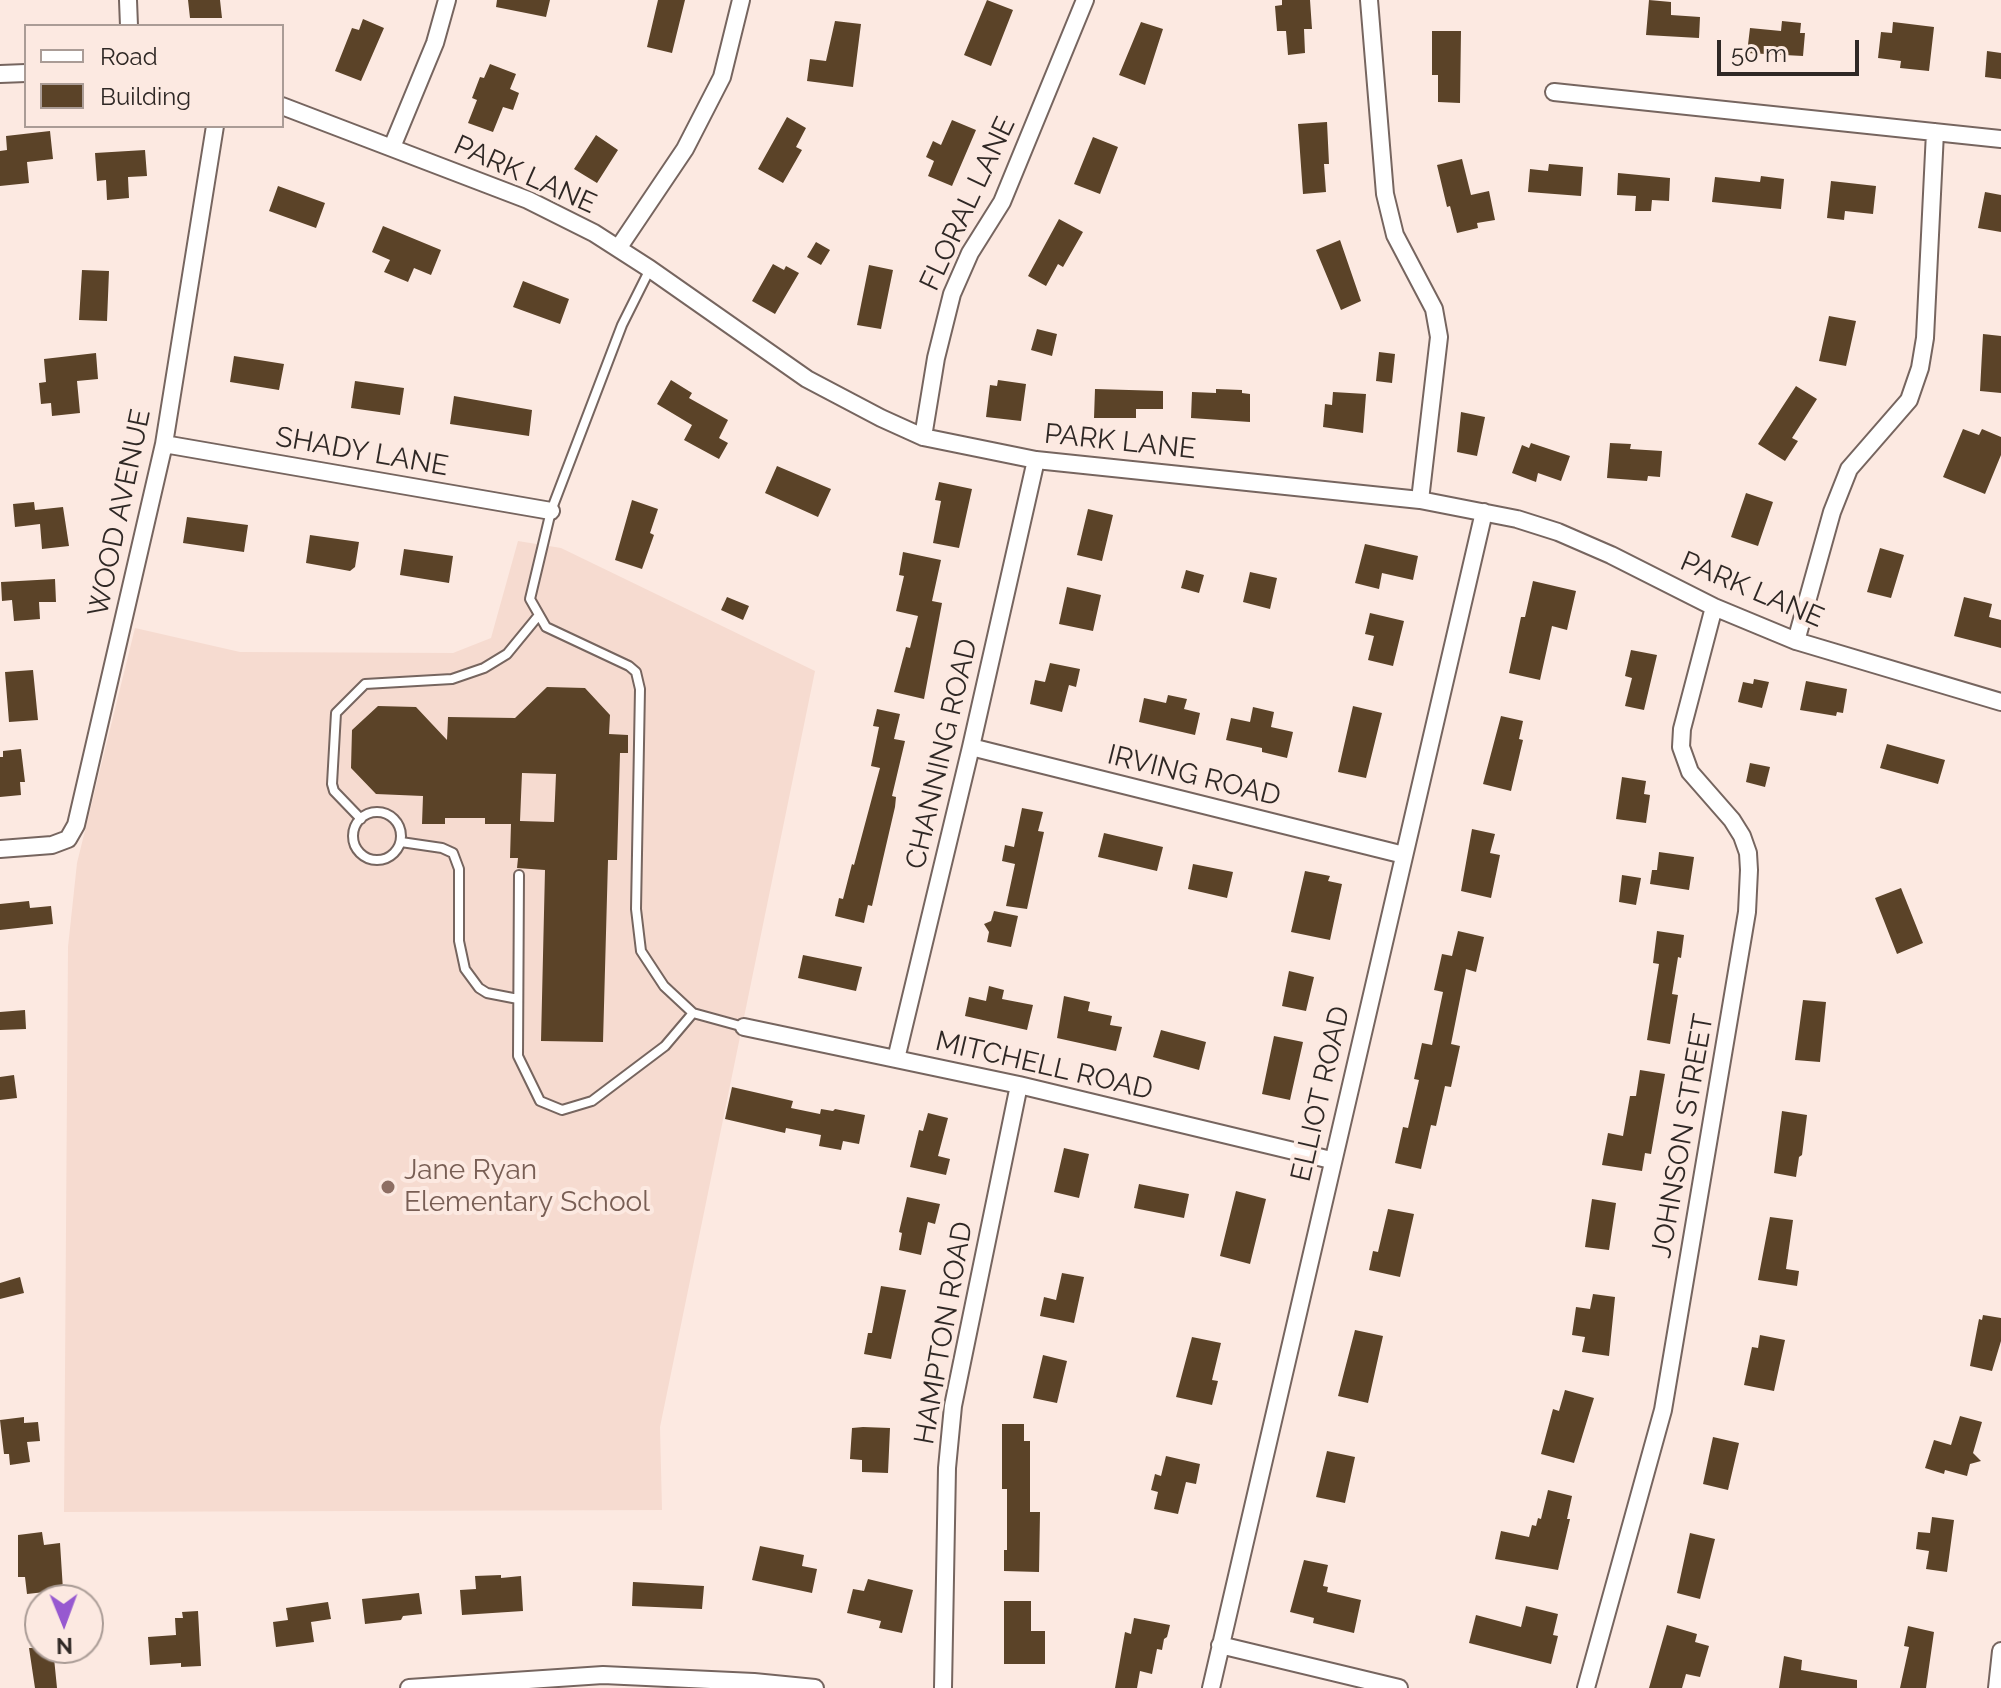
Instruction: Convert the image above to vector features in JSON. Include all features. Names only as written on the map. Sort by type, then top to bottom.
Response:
[{"type":"street","points":[[128,0],[129,24]]},
{"type":"street","points":[[392,147],[435,43],[447,0]]},
{"type":"street","points":[[619,247],[685,149],[722,77],[741,0]]},
{"type":"street","name":"FLORAL LANE","points":[[923,437],[936,358],[952,294],[970,253],[1002,202],[1085,0]]},
{"type":"street","points":[[1369,0],[1385,194],[1395,235],[1434,309],[1439,337],[1420,500]]},
{"type":"street","points":[[0,74],[24,73]]},
{"type":"street","points":[[1554,92],[2001,139]]},
{"type":"street","name":"PARK LANE","points":[[284,107],[528,200],[619,247],[807,379],[923,437],[1036,460],[1420,500],[1484,512],[1558,532],[1714,607],[1796,641],[2001,702]]},
{"type":"street","name":"WOOD AVENUE","points":[[0,849],[60,842],[68,839],[76,825],[164,444],[215,128]]},
{"type":"street","points":[[1796,641],[1832,512],[1849,469],[1909,400],[1920,368],[1925,338],[1935,132]]},
{"type":"street","name":"SHADY LANE","points":[[164,444],[551,511]]},
{"type":"street","name":"CHANNING ROAD","points":[[896,1059],[1036,460]]},
{"type":"street","name":"ELLIOT ROAD","points":[[1211,1688],[1331,1160],[1484,512]]},
{"type":"street","name":"JOHNSON STREET","points":[[1586,1688],[1663,1410],[1747,912],[1749,861],[1742,836],[1690,772],[1681,747],[1682,729],[1714,607]]},
{"type":"street","name":"IRVING ROAD","points":[[971,747],[1404,855]]},
{"type":"street","name":"MITCHELL ROAD","points":[[744,1027],[1019,1085],[1331,1160]]},
{"type":"street","name":"HAMPTON ROAD","points":[[943,1688],[947,1468],[953,1406],[1019,1085]]},
{"type":"street","points":[[1220,1645],[1399,1688]]},
{"type":"street","points":[[1997,1688],[2001,1651]]},
{"type":"street","points":[[409,1688],[603,1682],[754,1682],[815,1688]]},
{"type":"lane","points":[[650,269],[622,325],[551,511],[530,599],[546,627],[629,666],[639,681],[636,909],[641,951],[664,986],[693,1013],[744,1027]]},
{"type":"lane","points":[[361,819],[334,791],[332,784],[336,713],[371,682],[452,679],[484,668],[507,654],[539,615]]},
{"type":"lane","points":[[377,811],[392,817],[401,830],[401,842],[390,857],[374,860],[360,853],[353,830],[361,819],[377,811]]},
{"type":"lane","points":[[401,842],[442,848],[453,853],[459,869],[459,941],[465,969],[479,988],[487,993],[518,999]]},
{"type":"lane","points":[[519,875],[518,1056],[540,1101],[562,1110],[592,1101],[665,1046],[693,1013]]},
{"type":"shaded area","name":"Jane Ryan Elementary School","points":[[518,541],[561,548],[815,671],[660,1427],[662,1510],[64,1512],[68,947],[77,863],[135,628],[240,652],[453,653],[491,638]]},
{"type":"building","points":[[188,0],[220,0],[222,18],[190,18]]},
{"type":"building","points":[[497,0],[550,0],[546,17],[496,7]]},
{"type":"building","points":[[658,0],[685,0],[672,53],[647,47]]},
{"type":"building","points":[[987,0],[1013,10],[991,66],[964,55]]},
{"type":"building","points":[[1282,0],[1310,0],[1312,29],[1304,29],[1305,53],[1288,55],[1286,31],[1277,31],[1275,6],[1282,5]]},
{"type":"building","points":[[1649,0],[1671,2],[1671,15],[1700,17],[1699,38],[1646,35]]},
{"type":"building","points":[[363,19],[384,28],[361,81],[335,71],[352,28],[359,30]]},
{"type":"building","points":[[835,21],[861,24],[853,87],[807,81],[810,59],[826,61]]},
{"type":"building","points":[[1782,21],[1801,23],[1800,33],[1805,33],[1803,56],[1747,53],[1750,28],[1781,31]]},
{"type":"building","points":[[1141,22],[1163,29],[1145,85],[1119,75]]},
{"type":"building","points":[[1893,22],[1934,27],[1929,71],[1900,68],[1901,61],[1878,58],[1881,32],[1892,33]]},
{"type":"building","points":[[1432,31],[1461,31],[1460,103],[1438,102],[1438,75],[1432,75]]},
{"type":"building","points":[[1987,51],[2001,53],[2001,79],[1985,77]]},
{"type":"building","points":[[490,64],[516,74],[510,89],[519,93],[513,110],[503,107],[493,132],[468,123],[477,100],[472,98],[480,77],[484,78]]},
{"type":"building","points":[[787,117],[806,128],[796,147],[802,150],[783,183],[758,169]]},
{"type":"building","points":[[952,120],[976,130],[952,186],[928,176],[934,161],[926,157],[933,141],[941,145]]},
{"type":"building","points":[[1327,122],[1329,164],[1324,164],[1326,192],[1303,194],[1298,124]]},
{"type":"building","points":[[50,131],[53,159],[27,162],[29,183],[0,186],[0,151],[7,150],[6,136]]},
{"type":"building","points":[[596,135],[618,150],[597,183],[574,169]]},
{"type":"building","points":[[1093,137],[1118,147],[1100,194],[1074,184]]},
{"type":"building","points":[[145,150],[147,176],[128,177],[129,198],[107,200],[106,180],[97,181],[95,153]]},
{"type":"building","points":[[1462,159],[1471,195],[1489,191],[1495,220],[1477,223],[1478,228],[1457,233],[1437,165]]},
{"type":"building","points":[[1549,164],[1583,167],[1581,196],[1528,192],[1530,169],[1548,171]]},
{"type":"building","points":[[1618,173],[1670,178],[1669,201],[1652,200],[1651,211],[1635,211],[1636,196],[1617,195]]},
{"type":"building","points":[[1761,176],[1784,179],[1781,209],[1712,202],[1715,177],[1760,182]]},
{"type":"building","points":[[1831,181],[1876,186],[1873,214],[1845,211],[1844,220],[1827,218]]},
{"type":"building","points":[[278,186],[325,203],[316,228],[269,211]]},
{"type":"building","points":[[1985,192],[2001,195],[2001,232],[1978,228]]},
{"type":"building","points":[[1059,219],[1083,232],[1063,267],[1058,264],[1046,286],[1028,276]]},
{"type":"building","points":[[383,226],[441,250],[431,275],[414,268],[408,282],[384,272],[390,260],[372,252]]},
{"type":"building","points":[[1340,240],[1361,301],[1341,310],[1316,250]]},
{"type":"building","points":[[816,242],[830,250],[821,265],[807,257]]},
{"type":"building","points":[[773,264],[799,273],[775,314],[752,301]]},
{"type":"building","points":[[869,265],[893,270],[881,329],[857,325]]},
{"type":"building","points":[[82,270],[109,271],[107,321],[79,320]]},
{"type":"building","points":[[523,281],[569,299],[560,324],[513,307]]},
{"type":"building","points":[[1829,316],[1856,321],[1846,366],[1819,361]]},
{"type":"building","points":[[1037,329],[1057,334],[1052,356],[1031,350]]},
{"type":"building","points":[[1983,334],[2001,336],[2001,393],[1980,391]]},
{"type":"building","points":[[1379,352],[1395,354],[1392,383],[1376,381]]},
{"type":"building","points":[[96,353],[98,379],[77,381],[80,413],[52,416],[51,403],[41,404],[39,383],[46,382],[44,359]]},
{"type":"building","points":[[234,356],[284,364],[279,390],[230,382]]},
{"type":"building","points":[[671,380],[692,393],[689,398],[728,420],[719,438],[728,443],[719,459],[684,440],[692,425],[657,404]]},
{"type":"building","points":[[998,380],[1026,384],[1021,421],[986,417],[990,385],[997,386]]},
{"type":"building","points":[[355,381],[404,388],[400,415],[351,408]]},
{"type":"building","points":[[1796,386],[1817,399],[1792,438],[1798,441],[1785,461],[1758,444]]},
{"type":"building","points":[[1095,389],[1163,391],[1163,409],[1136,409],[1136,418],[1094,418]]},
{"type":"building","points":[[1216,389],[1242,390],[1242,393],[1250,394],[1250,422],[1191,418],[1192,392],[1216,393]]},
{"type":"building","points":[[1333,392],[1366,394],[1363,433],[1323,427],[1325,404],[1332,405]]},
{"type":"building","points":[[454,396],[532,410],[529,436],[450,424]]},
{"type":"building","points":[[1461,412],[1485,417],[1477,456],[1457,452]]},
{"type":"building","points":[[1963,429],[1979,435],[1982,429],[2001,437],[2001,455],[1985,494],[1943,477]]},
{"type":"building","points":[[1531,443],[1570,456],[1561,481],[1538,473],[1536,482],[1512,473],[1522,445],[1529,448]]},
{"type":"building","points":[[1610,443],[1631,444],[1630,449],[1662,451],[1660,477],[1648,476],[1647,481],[1607,478]]},
{"type":"building","points":[[777,466],[831,489],[818,517],[765,493]]},
{"type":"building","points":[[939,482],[972,489],[959,548],[933,543],[941,501],[935,500]]},
{"type":"building","points":[[1746,493],[1773,502],[1758,546],[1731,537]]},
{"type":"building","points":[[632,500],[658,509],[650,533],[654,535],[642,569],[615,560]]},
{"type":"building","points":[[34,502],[35,510],[63,507],[69,546],[42,549],[40,524],[15,527],[13,504]]},
{"type":"building","points":[[1088,509],[1113,515],[1102,561],[1077,555]]},
{"type":"building","points":[[187,517],[248,525],[244,552],[183,543]]},
{"type":"building","points":[[310,535],[359,542],[355,567],[350,571],[306,563]]},
{"type":"building","points":[[1365,544],[1418,556],[1413,580],[1382,573],[1379,589],[1355,583]]},
{"type":"building","points":[[1880,548],[1904,555],[1891,598],[1867,592]]},
{"type":"building","points":[[404,549],[453,556],[449,583],[400,575]]},
{"type":"building","points":[[903,552],[941,560],[932,601],[942,603],[924,699],[894,692],[918,616],[896,611],[904,576],[899,575]]},
{"type":"building","points":[[1186,570],[1204,575],[1199,593],[1181,588]]},
{"type":"building","points":[[1250,572],[1277,578],[1270,609],[1243,602]]},
{"type":"building","points":[[55,579],[56,602],[39,602],[40,619],[14,621],[12,600],[2,601],[1,582]]},
{"type":"building","points":[[1533,581],[1576,591],[1567,630],[1552,626],[1540,680],[1509,673],[1521,617],[1525,617]]},
{"type":"building","points":[[1067,587],[1101,595],[1093,631],[1059,624]]},
{"type":"building","points":[[727,597],[749,606],[743,620],[721,610]]},
{"type":"building","points":[[1964,597],[1992,604],[1989,617],[2001,620],[2001,648],[1954,636]]},
{"type":"building","points":[[1370,613],[1404,621],[1393,666],[1368,660],[1374,636],[1365,634]]},
{"type":"building","points":[[1631,650],[1657,655],[1644,710],[1625,706],[1632,678],[1625,676]]},
{"type":"building","points":[[1050,663],[1080,669],[1076,687],[1069,685],[1062,712],[1030,704],[1035,680],[1045,682]]},
{"type":"building","points":[[33,670],[38,720],[9,722],[5,672]]},
{"type":"building","points":[[1754,679],[1769,682],[1762,708],[1738,702],[1743,682],[1753,684]]},
{"type":"building","points":[[1806,681],[1847,689],[1843,713],[1837,712],[1836,716],[1800,710]]},
{"type":"building","points":[[547,687],[585,688],[610,715],[609,734],[628,735],[628,753],[620,753],[617,860],[608,860],[603,1042],[541,1041],[545,870],[517,868],[518,858],[510,858],[511,824],[485,824],[485,818],[445,818],[445,824],[422,824],[423,796],[376,794],[351,768],[352,730],[378,706],[416,707],[447,740],[448,717],[515,718]],"holes":[[[522,773],[556,774],[554,822],[520,821]]]},
{"type":"building","points":[[1168,695],[1187,699],[1184,709],[1200,713],[1195,735],[1139,722],[1144,698],[1166,703]]},
{"type":"building","points":[[1353,706],[1382,713],[1366,778],[1338,772]]},
{"type":"building","points":[[1253,707],[1274,712],[1271,727],[1293,732],[1287,758],[1262,752],[1262,748],[1226,740],[1231,718],[1250,722]]},
{"type":"building","points":[[877,709],[900,714],[894,739],[905,741],[892,796],[896,797],[895,807],[872,906],[868,905],[864,923],[835,916],[839,898],[843,899],[854,865],[880,768],[871,766],[879,727],[873,726]]},
{"type":"building","points":[[1501,716],[1523,721],[1519,739],[1523,740],[1511,791],[1483,784]]},
{"type":"building","points":[[1887,744],[1945,760],[1938,784],[1880,768]]},
{"type":"building","points":[[21,749],[25,782],[20,782],[21,795],[0,797],[0,757],[3,757],[3,751]]},
{"type":"building","points":[[1750,763],[1770,767],[1765,787],[1746,782]]},
{"type":"building","points":[[1622,777],[1646,781],[1644,794],[1650,795],[1646,823],[1616,819]]},
{"type":"building","points":[[1022,808],[1043,812],[1038,831],[1044,832],[1027,909],[1006,906],[1015,864],[1002,861],[1005,845],[1014,847]]},
{"type":"building","points":[[1472,829],[1495,834],[1490,853],[1500,855],[1491,898],[1461,891]]},
{"type":"building","points":[[1104,833],[1163,847],[1157,871],[1098,857]]},
{"type":"building","points":[[1659,852],[1694,857],[1689,890],[1650,884],[1652,870],[1657,870]]},
{"type":"building","points":[[1193,864],[1233,872],[1227,898],[1188,889]]},
{"type":"building","points":[[1305,871],[1330,876],[1328,881],[1342,884],[1330,940],[1291,932]]},
{"type":"building","points":[[1622,875],[1641,878],[1636,905],[1619,902]]},
{"type":"building","points":[[1901,888],[1923,943],[1897,954],[1875,898]]},
{"type":"building","points":[[29,901],[30,908],[51,906],[53,924],[0,930],[0,904]]},
{"type":"building","points":[[994,911],[1018,916],[1011,947],[987,942],[989,932],[984,924],[991,921]]},
{"type":"building","points":[[1458,931],[1484,937],[1476,972],[1466,969],[1451,1044],[1460,1046],[1451,1087],[1445,1086],[1436,1126],[1431,1125],[1421,1169],[1395,1163],[1403,1127],[1408,1128],[1419,1080],[1414,1079],[1422,1043],[1432,1045],[1443,992],[1434,990],[1442,954],[1452,956]]},
{"type":"building","points":[[1657,931],[1684,935],[1672,994],[1678,995],[1670,1044],[1647,1040],[1659,964],[1653,963]]},
{"type":"building","points":[[803,955],[862,967],[856,991],[798,978]]},
{"type":"building","points":[[1289,971],[1314,977],[1306,1011],[1282,1006]]},
{"type":"building","points":[[989,986],[1004,990],[1002,999],[1033,1005],[1027,1030],[965,1016],[969,997],[986,1001]]},
{"type":"building","points":[[1064,996],[1090,1002],[1088,1011],[1112,1016],[1110,1025],[1122,1027],[1116,1051],[1057,1038]]},
{"type":"building","points":[[1803,1000],[1826,1002],[1820,1062],[1795,1060]]},
{"type":"building","points":[[25,1010],[26,1029],[0,1030],[0,1012]]},
{"type":"building","points":[[1161,1030],[1206,1042],[1199,1070],[1153,1057]]},
{"type":"building","points":[[1274,1036],[1303,1042],[1290,1100],[1262,1094]]},
{"type":"building","points":[[1640,1070],[1665,1074],[1651,1154],[1645,1153],[1642,1171],[1602,1165],[1608,1133],[1623,1136],[1630,1096],[1636,1096]]},
{"type":"building","points":[[14,1075],[17,1098],[0,1100],[0,1077]]},
{"type":"building","points":[[732,1087],[793,1101],[791,1108],[820,1114],[821,1109],[835,1109],[865,1115],[859,1144],[843,1141],[841,1150],[819,1146],[821,1135],[786,1128],[785,1133],[725,1119]]},
{"type":"building","points":[[1782,1111],[1807,1115],[1796,1177],[1774,1173]]},
{"type":"building","points":[[928,1113],[948,1118],[938,1156],[950,1159],[946,1175],[910,1167],[919,1130],[923,1131]]},
{"type":"building","points":[[1064,1148],[1089,1154],[1079,1198],[1054,1192]]},
{"type":"building","points":[[1139,1184],[1189,1194],[1184,1218],[1134,1208]]},
{"type":"building","points":[[1236,1191],[1266,1199],[1250,1264],[1220,1256]]},
{"type":"building","points":[[907,1197],[940,1204],[935,1224],[928,1222],[921,1255],[899,1250],[902,1233],[899,1232]]},
{"type":"building","points":[[1592,1199],[1616,1203],[1609,1250],[1585,1247]]},
{"type":"building","points":[[1388,1209],[1414,1214],[1400,1277],[1369,1270],[1373,1251],[1378,1252]]},
{"type":"building","points":[[1770,1217],[1793,1220],[1786,1269],[1799,1271],[1797,1286],[1758,1280]]},
{"type":"building","points":[[1062,1273],[1084,1277],[1074,1323],[1040,1316],[1044,1297],[1056,1300]]},
{"type":"building","points":[[20,1277],[24,1293],[0,1299],[0,1283]]},
{"type":"building","points":[[881,1286],[906,1290],[891,1359],[864,1354],[868,1333],[872,1333]]},
{"type":"building","points":[[1593,1294],[1615,1297],[1609,1356],[1582,1352],[1585,1337],[1572,1335],[1576,1307],[1590,1309]]},
{"type":"building","points":[[1983,1315],[2001,1318],[2001,1341],[1992,1371],[1970,1366],[1979,1319],[1982,1320]]},
{"type":"building","points":[[1355,1330],[1383,1336],[1368,1403],[1338,1396]]},
{"type":"building","points":[[1760,1335],[1785,1340],[1774,1391],[1744,1385],[1752,1347],[1758,1348]]},
{"type":"building","points":[[1192,1337],[1221,1343],[1212,1380],[1218,1381],[1212,1405],[1176,1397]]},
{"type":"building","points":[[1043,1355],[1067,1361],[1057,1403],[1033,1398]]},
{"type":"building","points":[[1565,1390],[1594,1398],[1574,1463],[1541,1454],[1553,1409],[1559,1411]]},
{"type":"building","points":[[1960,1416],[1982,1422],[1973,1453],[1981,1461],[1970,1464],[1967,1476],[1925,1468],[1934,1440],[1951,1445]]},
{"type":"building","points":[[24,1417],[24,1423],[38,1422],[40,1441],[27,1442],[30,1462],[10,1465],[9,1454],[4,1454],[0,1420]]},
{"type":"building","points":[[1002,1424],[1024,1424],[1024,1441],[1030,1441],[1030,1512],[1040,1512],[1039,1572],[1004,1571],[1007,1489],[1002,1489]]},
{"type":"building","points":[[852,1428],[890,1428],[888,1473],[862,1472],[862,1460],[850,1459]]},
{"type":"building","points":[[1713,1437],[1739,1443],[1728,1490],[1703,1484]]},
{"type":"building","points":[[1327,1451],[1355,1457],[1345,1503],[1316,1497]]},
{"type":"building","points":[[1166,1456],[1200,1464],[1196,1484],[1186,1482],[1178,1514],[1154,1509],[1158,1492],[1151,1490],[1155,1474],[1161,1476]]},
{"type":"building","points":[[1548,1490],[1572,1496],[1558,1570],[1495,1559],[1501,1531],[1529,1537],[1532,1525],[1536,1526],[1538,1518],[1541,1519]]},
{"type":"building","points":[[1932,1517],[1954,1520],[1947,1572],[1926,1569],[1929,1551],[1916,1549],[1918,1532],[1930,1533]]},
{"type":"building","points":[[42,1532],[44,1545],[60,1543],[63,1584],[26,1584],[25,1577],[18,1577],[18,1535]]},
{"type":"building","points":[[1690,1533],[1715,1539],[1700,1599],[1677,1593]]},
{"type":"building","points":[[760,1546],[804,1555],[802,1566],[817,1569],[812,1593],[752,1580]]},
{"type":"building","points":[[1304,1560],[1328,1565],[1323,1586],[1328,1587],[1327,1592],[1361,1600],[1354,1633],[1313,1623],[1314,1618],[1290,1612]]},
{"type":"building","points":[[501,1575],[501,1578],[521,1576],[523,1611],[462,1615],[460,1590],[476,1589],[475,1576]]},
{"type":"building","points":[[868,1579],[913,1590],[902,1633],[879,1628],[881,1621],[847,1613],[853,1589],[864,1591]]},
{"type":"building","points":[[633,1582],[704,1586],[702,1609],[632,1606]]},
{"type":"building","points":[[419,1593],[422,1614],[365,1624],[362,1599]]},
{"type":"building","points":[[1004,1601],[1031,1601],[1031,1631],[1045,1631],[1045,1664],[1004,1664]]},
{"type":"building","points":[[328,1602],[331,1619],[311,1622],[314,1642],[276,1647],[273,1622],[288,1620],[286,1608]]},
{"type":"building","points":[[1526,1606],[1558,1614],[1553,1635],[1558,1636],[1551,1664],[1469,1643],[1476,1615],[1521,1627]]},
{"type":"building","points":[[198,1611],[201,1666],[181,1667],[181,1663],[150,1665],[148,1637],[176,1635],[175,1618],[183,1618],[182,1612]]},
{"type":"building","points":[[1134,1618],[1170,1625],[1167,1637],[1162,1650],[1157,1649],[1152,1674],[1140,1671],[1137,1688],[1115,1688],[1125,1632],[1131,1634]]},
{"type":"building","points":[[1667,1625],[1697,1634],[1695,1642],[1709,1646],[1700,1677],[1686,1674],[1682,1688],[1649,1688]]},
{"type":"building","points":[[1908,1626],[1934,1632],[1926,1688],[1900,1688],[1909,1647],[1904,1646]]},
{"type":"building","points":[[1784,1656],[1802,1660],[1801,1670],[1857,1680],[1857,1688],[1779,1688]]},
{"type":"building","points":[[31,1664],[55,1664],[57,1688],[35,1688]]},
{"type":"place","name":"Jane Ryan Elementary School","points":[[388,1187]]}]
